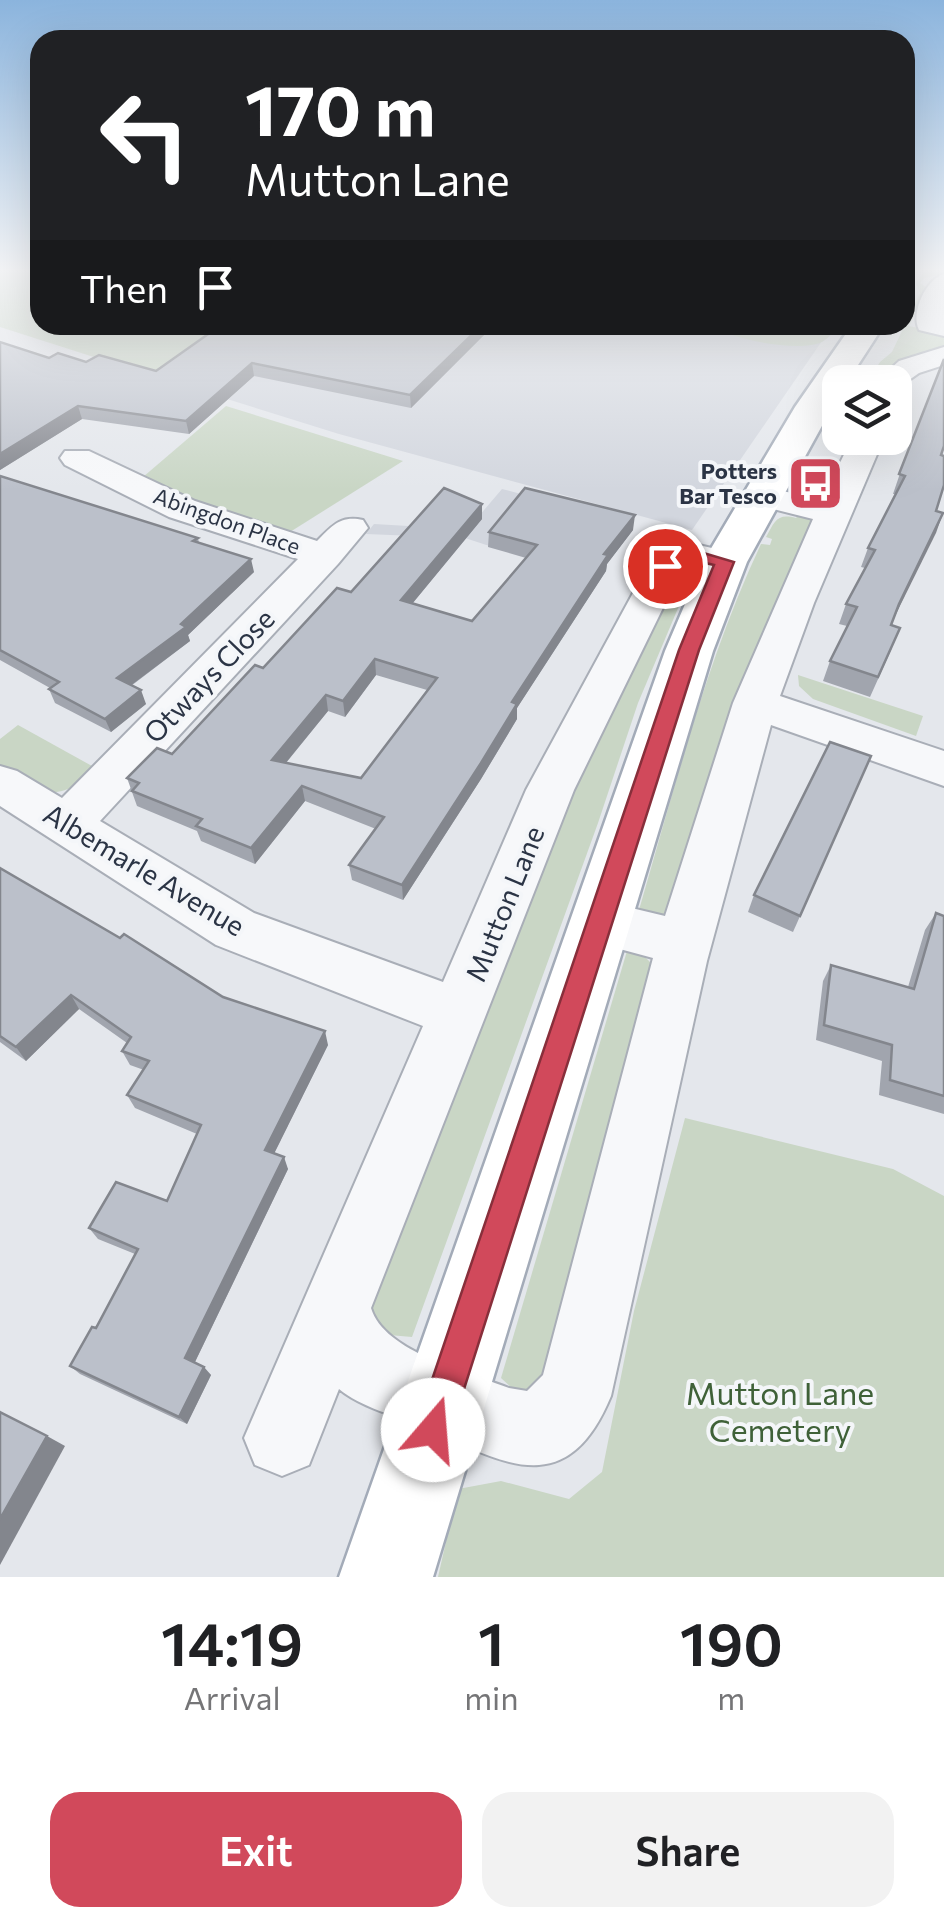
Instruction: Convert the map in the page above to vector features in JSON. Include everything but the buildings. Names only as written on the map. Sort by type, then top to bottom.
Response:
[{"type":"main road","points":[[386,1577],[689,650],[725,562],[856,344]]},
{"type":"street","points":[[912,366],[944,356]]},
{"type":"street","points":[[336,1308],[347,1347],[370,1368],[510,1426],[541,1430],[574,1396],[684,943],[755,703],[860,455]]},
{"type":"street","name":"Abingdon Place","points":[[77,458],[182,509],[338,542]]},
{"type":"street","points":[[762,496],[834,514]]},
{"type":"street","name":"Otways Close","points":[[68,823],[338,542]]},
{"type":"street","name":"Mutton Lane","points":[[282,1438],[566,755],[665,566],[690,554],[725,562]]},
{"type":"street","points":[[755,703],[944,769]]},
{"type":"street","name":"Albemarle Avenue","points":[[0,783],[235,929],[460,1014]]},
{"type":"street","points":[[598,922],[684,943]]},
{"type":"shaded area","points":[[197,344],[820,344],[692,530],[339,434],[150,375]]},
{"type":"shaded area","points":[[502,489],[551,502],[511,553],[465,538],[366,534],[374,524],[460,529],[473,523]]},
{"type":"green space","points":[[52,344],[195,344],[150,375]]},
{"type":"green space","points":[[774,344],[816,344],[797,346]]},
{"type":"green space","points":[[896,344],[944,344],[944,351],[898,365],[878,365]]},
{"type":"green space","points":[[226,406],[403,461],[290,532],[206,505],[143,477]]},
{"type":"green space","points":[[799,514],[815,521],[673,913],[663,917],[639,910],[693,725],[741,588],[761,544],[770,545],[772,539],[766,537],[774,523]]},
{"type":"green space","points":[[679,568],[695,568],[638,703],[412,1337],[389,1335],[366,1310],[540,856]]},
{"type":"green space","points":[[798,675],[923,716],[916,736],[813,699],[799,686]]},
{"type":"green space","points":[[18,725],[101,771],[72,787],[51,792],[16,779],[0,770],[0,739]]},
{"type":"green space","points":[[627,951],[641,953],[656,968],[552,1372],[531,1392],[514,1390],[501,1378]]},
{"type":"green space","name":"Mutton Lane Cemetery","points":[[685,1118],[893,1169],[944,1196],[944,1577],[438,1577],[458,1489],[501,1481],[569,1499],[602,1472],[634,1311]]},
{"type":"place","name":"Potters Bar Tesco","points":[[816,484]]},
{"type":"route","points":[[433,1430],[689,650],[725,562],[690,554],[665,566]]}]
